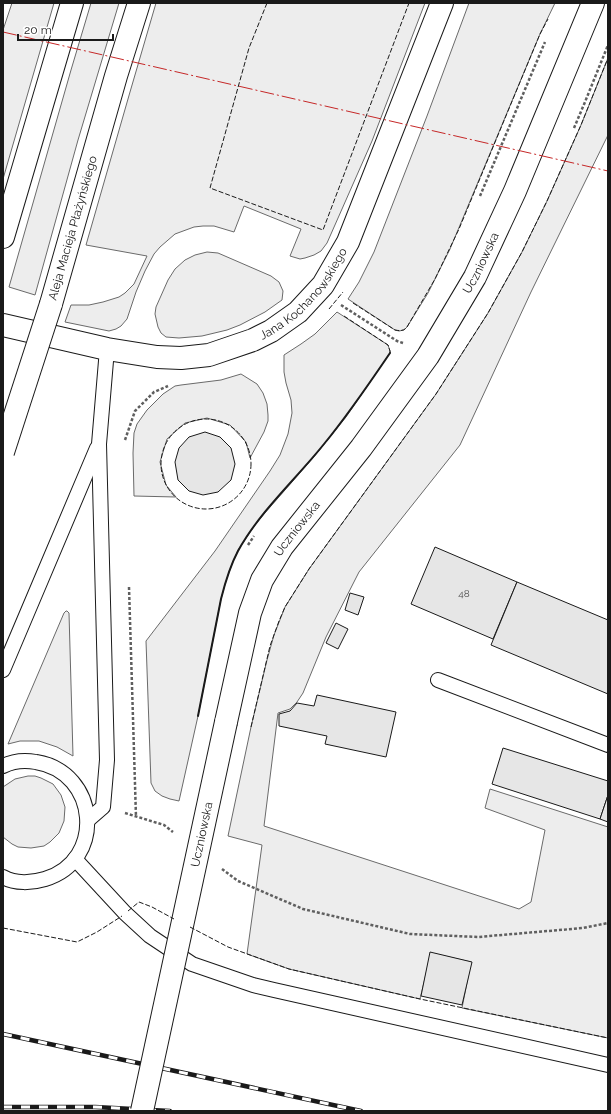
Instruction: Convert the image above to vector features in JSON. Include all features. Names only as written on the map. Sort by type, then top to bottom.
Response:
[{"type":"street","points":[[3,238],[72,3]]},
{"type":"street","name":"Aleja Macieja Płażyńskiego","points":[[3,452],[51,304],[116,76],[139,3]]},
{"type":"street","name":"Jana Kochanowskiego","points":[[3,325],[107,349],[181,358],[209,355],[253,340],[271,331],[298,312],[323,285],[348,242],[442,3]]},
{"type":"street","name":"Uczniowska","points":[[142,1111],[250,613],[262,580],[282,547],[361,448],[428,356],[475,277],[515,191],[593,3]]},
{"type":"lane","points":[[88,820],[103,807],[107,760],[99,444],[107,349]]},
{"type":"lane","points":[[3,670],[99,444]]},
{"type":"lane","points":[[438,680],[608,745]]},
{"type":"lane","points":[[3,766],[9,763],[28,760],[46,764],[62,772],[76,785],[84,802],[88,820],[82,847],[75,858],[64,869],[51,877],[36,882],[4,881]]},
{"type":"lane","points":[[75,858],[125,913],[150,936],[192,964],[253,985],[608,1064]]},
{"type":"path","points":[[479,198],[547,36]]},
{"type":"path","points":[[348,310],[397,341],[405,344]]},
{"type":"path","points":[[125,440],[134,411],[154,392],[168,386]]},
{"type":"path","points":[[128,586],[136,817]]},
{"type":"path","points":[[103,807],[164,825],[176,834]]},
{"type":"path","points":[[219,867],[238,881],[303,909],[410,934],[478,937],[583,928],[608,923]]},
{"type":"shaded area","points":[[12,3],[54,3],[3,179],[3,30]]},
{"type":"shaded area","points":[[91,3],[119,3],[78,140],[35,295],[9,287]]},
{"type":"shaded area","points":[[156,3],[425,3],[372,141],[327,243],[321,251],[314,255],[300,259],[290,256],[301,229],[244,206],[234,232],[214,226],[194,227],[175,234],[160,247],[154,254],[145,271],[127,319],[121,326],[109,331],[65,322],[71,305],[89,305],[103,302],[119,297],[125,293],[134,284],[147,256],[86,245]]},
{"type":"shaded area","points":[[469,3],[555,3],[540,34],[450,249],[428,293],[407,327],[404,330],[399,331],[395,330],[348,299],[359,282],[374,252]]},
{"type":"shaded area","points":[[608,58],[608,135],[531,292],[460,445],[359,572],[326,637],[303,693],[290,709],[278,713],[264,826],[519,909],[531,902],[545,830],[485,808],[490,789],[608,827],[608,1038],[462,1008],[471,962],[431,953],[420,999],[289,969],[247,954],[262,845],[228,836],[267,660],[274,635],[285,607],[309,569],[436,394],[488,313],[522,252],[547,201],[581,125]]},
{"type":"shaded area","points":[[207,252],[218,253],[271,276],[279,282],[283,291],[282,300],[265,312],[227,330],[202,336],[179,338],[166,337],[161,333],[158,327],[155,314],[156,307],[168,280],[175,269],[185,260],[195,255]]},
{"type":"shaded area","points":[[337,312],[388,345],[390,353],[346,417],[255,525],[238,550],[221,599],[198,716],[179,801],[170,799],[155,791],[151,783],[146,641],[215,551],[280,455],[288,434],[292,413],[291,400],[284,372],[284,355],[315,334]]},
{"type":"shaded area","points":[[241,374],[257,384],[263,393],[267,404],[268,421],[264,432],[250,458],[246,442],[230,425],[207,418],[185,423],[167,439],[160,462],[166,485],[176,497],[134,496],[134,433],[137,424],[147,410],[163,394],[175,386],[221,380]]},
{"type":"shaded area","points":[[66,611],[69,613],[73,756],[57,747],[39,741],[20,741],[8,744]]},
{"type":"shaded area","points":[[35,776],[53,784],[61,795],[65,807],[64,821],[59,833],[44,846],[31,848],[18,847],[3,837],[3,787],[15,779]]},
{"type":"building","points":[[205,432],[220,437],[231,448],[235,464],[231,480],[218,492],[203,495],[189,491],[178,480],[175,462],[179,448],[189,437]]},
{"type":"building","points":[[435,547],[517,582],[493,639],[411,604]]},
{"type":"building","points":[[517,582],[608,620],[608,694],[491,645]]},
{"type":"building","points":[[350,593],[364,597],[358,615],[345,610]]},
{"type":"building","points":[[336,623],[348,629],[338,649],[326,643]]},
{"type":"building","points":[[317,695],[396,712],[386,757],[325,744],[327,736],[279,726],[279,714],[290,711],[297,703],[314,706]]},
{"type":"building","points":[[503,748],[608,781],[608,795],[600,819],[492,784]]},
{"type":"building","points":[[608,795],[608,822],[600,819]]},
{"type":"building","points":[[430,952],[472,962],[462,1005],[421,996]]},
{"type":"railway","points":[[3,1034],[361,1111]]},
{"type":"railway","points":[[3,1107],[95,1107],[170,1111]]},
{"type":"fence","points":[[267,3],[249,48],[210,188],[323,230],[409,3]]},
{"type":"fence","points":[[353,303],[395,330],[399,331],[407,327],[435,279],[459,229],[540,34],[548,19]]},
{"type":"fence","points":[[251,727],[270,646],[285,607],[309,569],[436,394],[488,313],[522,252],[547,201],[581,125],[608,58]]},
{"type":"fence","points":[[329,309],[343,292]]},
{"type":"fence","points":[[344,316],[388,345],[390,353]]},
{"type":"fence","points":[[206,419],[223,423],[238,432],[247,447],[251,464],[247,481],[238,496],[223,505],[206,509],[189,505],[174,496],[165,481],[161,464],[165,447],[174,432],[189,423],[206,419]]},
{"type":"fence","points":[[128,911],[139,902],[174,919]]},
{"type":"fence","points":[[3,928],[77,942],[97,932],[122,916]]},
{"type":"fence","points":[[190,927],[228,947],[289,969],[420,999],[608,1038]]},
{"type":"wall","points":[[198,716],[221,599],[228,575],[238,551],[267,509],[313,457],[341,422],[390,353]]},
{"type":"power","points":[[3,32],[608,171]]}]
